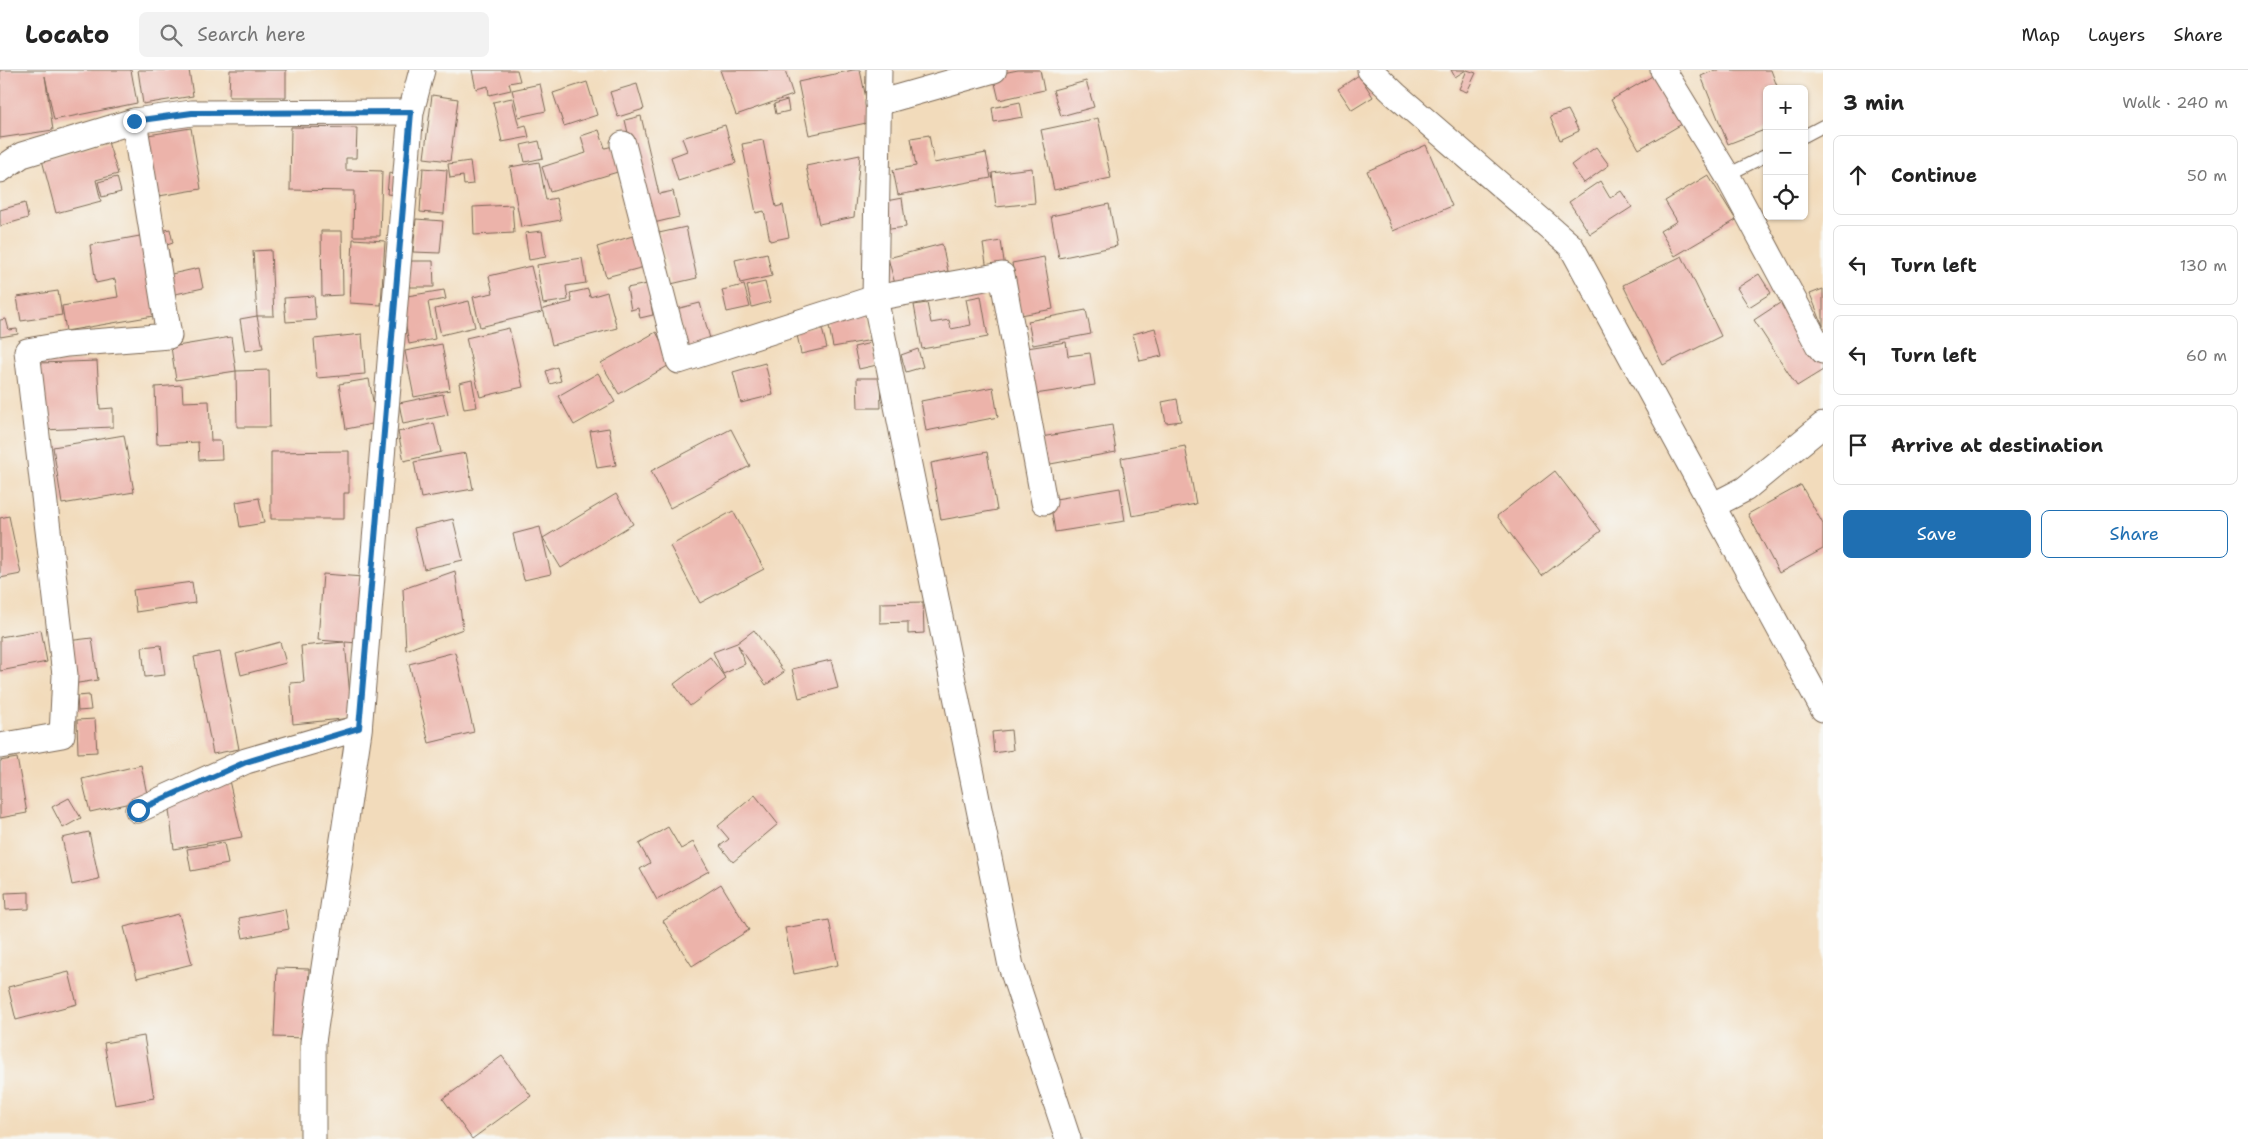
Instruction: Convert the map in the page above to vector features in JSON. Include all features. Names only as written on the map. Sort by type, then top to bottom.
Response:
[{"type":"street","points":[[312,1139],[313,1042],[359,728],[411,112],[422,70]]},
{"type":"street","points":[[879,70],[875,298],[1011,966],[1068,1139]]},
{"type":"street","points":[[878,103],[994,70]]},
{"type":"street","points":[[1370,70],[1396,95],[1571,246],[1714,505],[1823,709]]},
{"type":"street","points":[[1663,70],[1727,175],[1818,345],[1823,350]]},
{"type":"street","points":[[0,170],[22,155],[134,121],[192,113],[411,112]]},
{"type":"street","points":[[0,746],[62,735],[65,675],[27,351],[67,344],[169,336],[134,121]]},
{"type":"street","points":[[623,144],[679,361],[875,298],[1002,276],[1044,502]]},
{"type":"street","points":[[1714,505],[1745,489],[1823,425]]},
{"type":"street","points":[[138,810],[246,762],[359,728]]},
{"type":"lane","points":[[1808,134],[1823,126]]},
{"type":"lane","points":[[1727,175],[1763,157]]},
{"type":"building","points":[[0,70],[131,70],[137,103],[54,120],[45,76],[53,130],[0,138]]},
{"type":"building","points":[[138,70],[189,70],[193,96],[143,104]]},
{"type":"building","points":[[230,70],[286,70],[286,97],[229,97]]},
{"type":"building","points":[[472,70],[517,70],[520,81],[509,83],[511,90],[489,95],[488,86],[476,89]]},
{"type":"building","points":[[720,70],[785,70],[793,95],[736,115]]},
{"type":"building","points":[[860,70],[871,122],[809,135],[798,82]]},
{"type":"building","points":[[1018,70],[1040,70],[1044,90],[999,100],[993,75]]},
{"type":"building","points":[[1451,70],[1466,70],[1455,77]]},
{"type":"building","points":[[1467,70],[1476,73],[1467,92],[1459,89]]},
{"type":"building","points":[[1715,70],[1771,70],[1777,85],[1763,85],[1763,131],[1728,144],[1701,76]]},
{"type":"building","points":[[1359,75],[1373,97],[1352,110],[1338,89]]},
{"type":"building","points":[[1654,75],[1682,124],[1639,149],[1611,100]]},
{"type":"building","points":[[1086,81],[1094,107],[1061,116],[1053,90]]},
{"type":"building","points":[[587,82],[597,115],[564,126],[553,93]]},
{"type":"building","points":[[540,84],[546,111],[519,117],[512,90]]},
{"type":"building","points":[[637,84],[644,109],[618,117],[610,92]]},
{"type":"building","points":[[432,95],[458,99],[450,161],[424,158]]},
{"type":"building","points":[[512,98],[519,127],[526,125],[529,137],[502,142],[493,102]]},
{"type":"building","points":[[787,100],[789,111],[776,114],[774,104]]},
{"type":"building","points":[[1020,102],[1023,117],[994,122],[992,108]]},
{"type":"building","points":[[1568,110],[1579,131],[1560,140],[1550,116]]},
{"type":"building","points":[[641,116],[659,194],[673,191],[679,217],[649,224],[625,120]]},
{"type":"building","points":[[1098,118],[1111,178],[1054,190],[1041,130]]},
{"type":"building","points":[[725,125],[736,163],[678,181],[671,157],[687,151],[682,138]]},
{"type":"building","points":[[291,127],[357,128],[356,158],[346,158],[346,170],[382,171],[380,236],[353,236],[354,191],[290,190]]},
{"type":"building","points":[[191,128],[201,189],[153,197],[142,136]]},
{"type":"building","points":[[599,130],[605,148],[613,146],[621,171],[550,192],[542,167],[586,153],[581,136]]},
{"type":"building","points":[[929,135],[934,163],[986,153],[991,178],[898,195],[893,170],[916,166],[911,138]]},
{"type":"building","points":[[763,140],[776,207],[783,205],[789,237],[770,241],[764,211],[756,213],[742,144]]},
{"type":"building","points":[[539,141],[543,158],[525,162],[521,145]]},
{"type":"building","points":[[108,142],[118,174],[96,180],[101,201],[56,213],[42,160]]},
{"type":"building","points":[[1426,145],[1452,206],[1393,231],[1367,171]]},
{"type":"building","points":[[1596,147],[1609,165],[1584,183],[1571,165]]},
{"type":"building","points":[[860,155],[854,217],[819,224],[806,166]]},
{"type":"building","points":[[470,161],[473,184],[464,185],[463,176],[450,178],[448,164]]},
{"type":"building","points":[[539,162],[546,200],[556,198],[561,220],[521,227],[510,167]]},
{"type":"building","points":[[423,168],[447,170],[444,214],[420,212]]},
{"type":"building","points":[[1032,168],[1035,203],[996,207],[992,173]]},
{"type":"building","points":[[389,173],[399,175],[396,195],[387,194]]},
{"type":"building","points":[[1708,175],[1736,220],[1675,256],[1660,231],[1677,221],[1665,201]]},
{"type":"building","points":[[117,177],[121,192],[102,197],[98,182]]},
{"type":"building","points":[[1600,181],[1610,198],[1621,191],[1632,207],[1590,234],[1569,202]]},
{"type":"building","points":[[902,198],[906,227],[890,229],[886,201]]},
{"type":"building","points":[[25,203],[28,218],[0,226],[0,210]]},
{"type":"building","points":[[1109,204],[1117,246],[1059,258],[1051,216]]},
{"type":"building","points":[[512,205],[514,233],[474,235],[473,207]]},
{"type":"building","points":[[416,219],[443,221],[440,253],[413,252]]},
{"type":"building","points":[[686,227],[697,278],[671,284],[659,233]]},
{"type":"building","points":[[170,229],[173,243],[167,245],[171,262],[164,263],[156,232]]},
{"type":"building","points":[[321,231],[342,231],[343,295],[322,296]]},
{"type":"building","points":[[542,231],[546,257],[529,260],[525,233]]},
{"type":"building","points":[[151,234],[165,314],[66,331],[62,306],[118,297],[115,279],[96,283],[90,245]]},
{"type":"building","points":[[639,234],[648,266],[606,277],[597,247]]},
{"type":"building","points":[[353,239],[385,241],[381,305],[350,303]]},
{"type":"building","points":[[1001,241],[1005,268],[987,270],[983,244]]},
{"type":"building","points":[[942,244],[948,271],[895,284],[888,258]]},
{"type":"building","points":[[271,250],[274,316],[257,316],[253,251]]},
{"type":"building","points":[[767,253],[772,276],[740,283],[735,260]]},
{"type":"building","points":[[1682,256],[1721,336],[1663,365],[1623,285]]},
{"type":"building","points":[[1044,257],[1053,309],[1021,315],[1012,263]]},
{"type":"building","points":[[582,258],[586,283],[566,286],[568,300],[543,304],[537,265]]},
{"type":"building","points":[[407,261],[433,261],[434,287],[409,287]]},
{"type":"building","points":[[531,266],[542,312],[480,327],[473,297],[493,293],[489,276]]},
{"type":"building","points":[[199,268],[203,288],[171,295],[167,275]]},
{"type":"building","points":[[1759,274],[1771,293],[1749,307],[1737,288]]},
{"type":"building","points":[[765,282],[770,302],[752,307],[747,286]]},
{"type":"building","points":[[647,284],[653,315],[640,318],[638,308],[631,310],[627,288]]},
{"type":"building","points":[[744,285],[750,307],[727,312],[722,290]]},
{"type":"building","points":[[588,289],[590,297],[607,292],[617,328],[552,345],[543,309],[572,302],[570,293]]},
{"type":"building","points":[[1823,289],[1823,326],[1810,294]]},
{"type":"building","points":[[444,290],[446,299],[428,302],[435,339],[409,344],[401,297]]},
{"type":"building","points":[[58,291],[62,315],[21,321],[17,297]]},
{"type":"building","points":[[314,296],[316,320],[286,322],[284,298]]},
{"type":"building","points":[[981,296],[988,337],[922,349],[914,305],[927,303],[931,323],[949,320],[951,329],[971,325],[966,299]]},
{"type":"building","points":[[469,301],[475,327],[441,335],[435,309]]},
{"type":"building","points":[[1783,301],[1823,362],[1823,370],[1797,386],[1754,320]]},
{"type":"building","points":[[700,303],[711,342],[687,349],[676,309]]},
{"type":"building","points":[[867,309],[872,340],[833,347],[827,316]]},
{"type":"building","points":[[1086,310],[1091,334],[1033,345],[1028,321]]},
{"type":"building","points":[[257,316],[263,348],[245,351],[240,319]]},
{"type":"building","points":[[6,319],[9,330],[17,329],[18,334],[0,337],[0,320]]},
{"type":"building","points":[[821,325],[827,348],[801,354],[796,330]]},
{"type":"building","points":[[509,328],[523,387],[480,397],[466,338]]},
{"type":"building","points":[[1155,328],[1162,356],[1140,361],[1133,334]]},
{"type":"building","points":[[656,332],[673,363],[619,394],[601,363]]},
{"type":"building","points":[[362,334],[365,374],[317,378],[314,339]]},
{"type":"building","points":[[231,337],[236,371],[176,380],[171,347]]},
{"type":"building","points":[[1066,342],[1068,356],[1090,353],[1095,385],[1035,394],[1027,348]]},
{"type":"building","points":[[871,343],[877,365],[859,369],[854,347]]},
{"type":"building","points":[[442,344],[450,390],[414,397],[405,351]]},
{"type":"building","points":[[918,349],[923,367],[906,372],[901,355]]},
{"type":"building","points":[[97,361],[100,409],[113,408],[113,427],[42,430],[39,363]]},
{"type":"building","points":[[765,363],[773,395],[741,403],[733,372]]},
{"type":"building","points":[[557,367],[561,381],[550,384],[546,371]]},
{"type":"building","points":[[269,370],[270,427],[237,427],[236,371]]},
{"type":"building","points":[[598,373],[615,402],[574,425],[558,396]]},
{"type":"building","points":[[857,378],[880,378],[881,408],[858,408]]},
{"type":"building","points":[[369,379],[377,423],[346,429],[339,384]]},
{"type":"building","points":[[472,380],[477,407],[464,409],[459,383]]},
{"type":"building","points":[[182,385],[183,402],[209,401],[211,441],[221,441],[222,459],[199,460],[198,442],[157,444],[155,387]]},
{"type":"building","points":[[993,387],[998,417],[926,431],[921,401]]},
{"type":"building","points":[[443,394],[448,415],[403,424],[399,403]]},
{"type":"building","points":[[1177,399],[1181,421],[1166,423],[1162,402]]},
{"type":"building","points":[[434,423],[441,452],[404,461],[398,432]]},
{"type":"building","points":[[1112,425],[1116,452],[1045,465],[1041,437]]},
{"type":"building","points":[[609,428],[616,465],[597,468],[590,431]]},
{"type":"building","points":[[731,429],[750,466],[670,508],[651,471]]},
{"type":"building","points":[[124,435],[134,492],[62,504],[53,447]]},
{"type":"building","points":[[1185,446],[1196,504],[1132,516],[1121,458]]},
{"type":"building","points":[[349,451],[349,493],[344,493],[344,519],[271,519],[271,452]]},
{"type":"building","points":[[987,452],[997,510],[941,520],[931,463]]},
{"type":"building","points":[[466,453],[473,489],[421,498],[414,462]]},
{"type":"building","points":[[1555,471],[1601,531],[1542,576],[1497,516]]},
{"type":"building","points":[[1801,485],[1823,524],[1823,549],[1779,573],[1748,514]]},
{"type":"building","points":[[1120,488],[1125,521],[1055,532],[1050,500]]},
{"type":"building","points":[[616,494],[633,524],[561,568],[543,538]]},
{"type":"building","points":[[259,498],[264,523],[240,527],[236,502]]},
{"type":"building","points":[[733,511],[764,569],[700,603],[670,546]]},
{"type":"building","points":[[9,516],[21,574],[0,578],[0,518]]},
{"type":"building","points":[[453,519],[463,560],[424,569],[414,528]]},
{"type":"building","points":[[540,527],[551,574],[524,580],[513,534]]},
{"type":"building","points":[[455,571],[463,629],[406,650],[403,589]]},
{"type":"building","points":[[323,574],[363,577],[358,643],[345,642],[352,718],[293,724],[290,683],[304,682],[301,646],[344,642],[318,640]]},
{"type":"building","points":[[192,582],[195,603],[136,612],[133,590]]},
{"type":"building","points":[[923,602],[924,633],[908,634],[908,622],[880,623],[880,603]]},
{"type":"building","points":[[41,630],[47,662],[0,671],[0,637]]},
{"type":"building","points":[[754,630],[784,672],[766,685],[738,645],[745,664],[723,674],[713,652],[737,643]]},
{"type":"building","points":[[92,638],[98,680],[72,684],[67,641]]},
{"type":"building","points":[[280,642],[286,663],[241,675],[236,654]]},
{"type":"building","points":[[161,645],[165,675],[145,677],[142,647]]},
{"type":"building","points":[[220,652],[239,749],[213,754],[194,657]]},
{"type":"building","points":[[455,652],[474,732],[429,743],[409,664]]},
{"type":"building","points":[[710,657],[726,679],[690,706],[674,684]]},
{"type":"building","points":[[831,660],[838,688],[799,698],[792,669]]},
{"type":"building","points":[[89,695],[91,710],[78,711],[77,696]]},
{"type":"building","points":[[95,719],[97,752],[78,753],[77,720]]},
{"type":"building","points":[[1011,730],[1013,750],[994,753],[992,732]]},
{"type":"building","points":[[17,758],[27,813],[0,818],[0,761]]},
{"type":"building","points":[[141,765],[148,799],[90,812],[82,779]]},
{"type":"building","points":[[228,776],[242,837],[174,849],[168,802]]},
{"type":"building","points":[[755,795],[778,824],[733,862],[720,846],[729,839],[718,826]]},
{"type":"building","points":[[69,798],[81,818],[63,828],[52,807]]},
{"type":"building","points":[[668,827],[681,849],[693,842],[709,871],[657,900],[640,869],[650,863],[639,844]]},
{"type":"building","points":[[89,832],[99,879],[72,885],[62,838]]},
{"type":"building","points":[[224,843],[228,864],[191,871],[187,849]]},
{"type":"building","points":[[721,884],[749,930],[692,966],[663,921]]},
{"type":"building","points":[[29,892],[29,909],[6,910],[5,893]]},
{"type":"building","points":[[285,909],[289,929],[243,938],[239,918]]},
{"type":"building","points":[[179,914],[192,964],[137,978],[124,927]]},
{"type":"building","points":[[829,920],[838,965],[794,974],[785,928]]},
{"type":"building","points":[[277,968],[309,969],[306,1038],[274,1037]]},
{"type":"building","points":[[69,972],[77,1004],[16,1020],[8,987]]},
{"type":"building","points":[[144,1036],[154,1098],[115,1105],[104,1043]]},
{"type":"building","points":[[502,1056],[531,1096],[472,1139],[443,1099]]},
{"type":"route","points":[[134,121],[192,113],[411,112],[359,728],[246,762],[138,810]]}]
